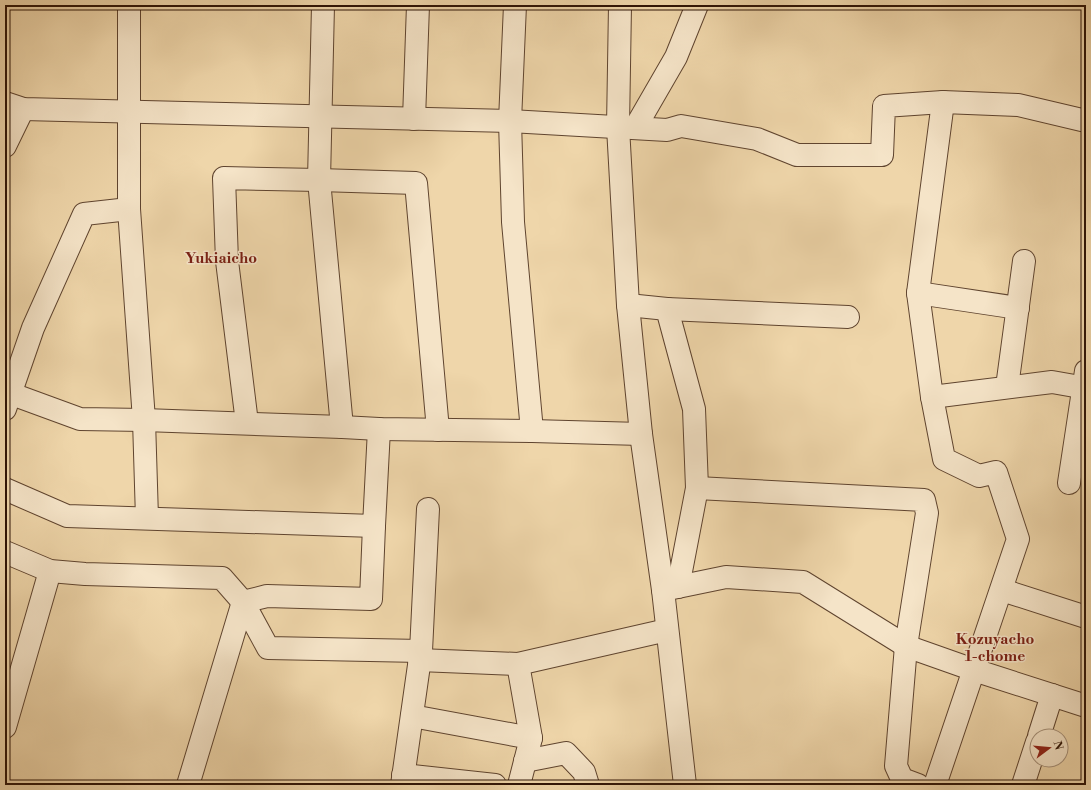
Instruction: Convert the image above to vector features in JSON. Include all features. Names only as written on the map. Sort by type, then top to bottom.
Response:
[{"type":"street","points":[[130,5],[129,209],[144,420],[147,518]]},
{"type":"street","points":[[323,5],[319,180],[342,426]]},
{"type":"street","points":[[414,118],[418,5]]},
{"type":"street","points":[[515,5],[510,121],[514,222],[532,431]]},
{"type":"street","points":[[620,5],[626,128],[628,305],[640,434],[671,588]]},
{"type":"street","points":[[626,128],[676,57],[698,5]]},
{"type":"street","points":[[935,785],[1018,539],[996,472],[979,476],[944,459],[932,397],[918,293],[943,102]]},
{"type":"street","points":[[5,146],[14,106],[129,112],[510,121],[667,130],[681,126],[757,139],[797,156],[882,155],[884,106],[943,102],[1018,106],[1086,121]]},
{"type":"street","points":[[247,423],[227,261],[224,178],[416,183],[438,430]]},
{"type":"street","points":[[129,209],[84,214],[33,328],[7,401],[80,419],[342,426],[379,429],[640,434]]},
{"type":"street","points":[[1007,387],[1024,261]]},
{"type":"street","points":[[918,293],[1018,308]]},
{"type":"street","points":[[628,305],[667,309],[848,317]]},
{"type":"street","points":[[667,309],[694,409],[697,488],[671,588],[667,630],[685,785]]},
{"type":"street","points":[[932,397],[1052,382],[1085,382],[1069,483]]},
{"type":"street","points":[[243,602],[267,596],[371,599],[379,429]]},
{"type":"street","points":[[697,488],[924,500],[927,512],[906,646],[896,766],[902,779],[918,785]]},
{"type":"street","points":[[5,489],[67,516],[374,526]]},
{"type":"street","points":[[428,509],[420,656],[403,780],[495,785]]},
{"type":"street","points":[[5,552],[50,571],[85,574],[222,578],[243,602],[268,648],[420,656],[518,664],[667,630]]},
{"type":"street","points":[[5,727],[50,571]]},
{"type":"street","points":[[671,588],[726,577],[803,582],[906,646],[974,670],[1086,706]]},
{"type":"street","points":[[1002,590],[1086,617]]},
{"type":"street","points":[[188,785],[243,602]]},
{"type":"street","points":[[518,664],[531,738],[519,785]]},
{"type":"street","points":[[1042,728],[1052,695]]},
{"type":"street","points":[[412,716],[531,738]]},
{"type":"street","points":[[525,761],[566,753],[584,772],[588,785]]},
{"type":"street","points":[[1022,785],[1029,765]]},
{"type":"district","name":"Yukiaicho","points":[[221,258]]},
{"type":"district","name":"Kozuyacho 1-chome","points":[[995,648]]}]
